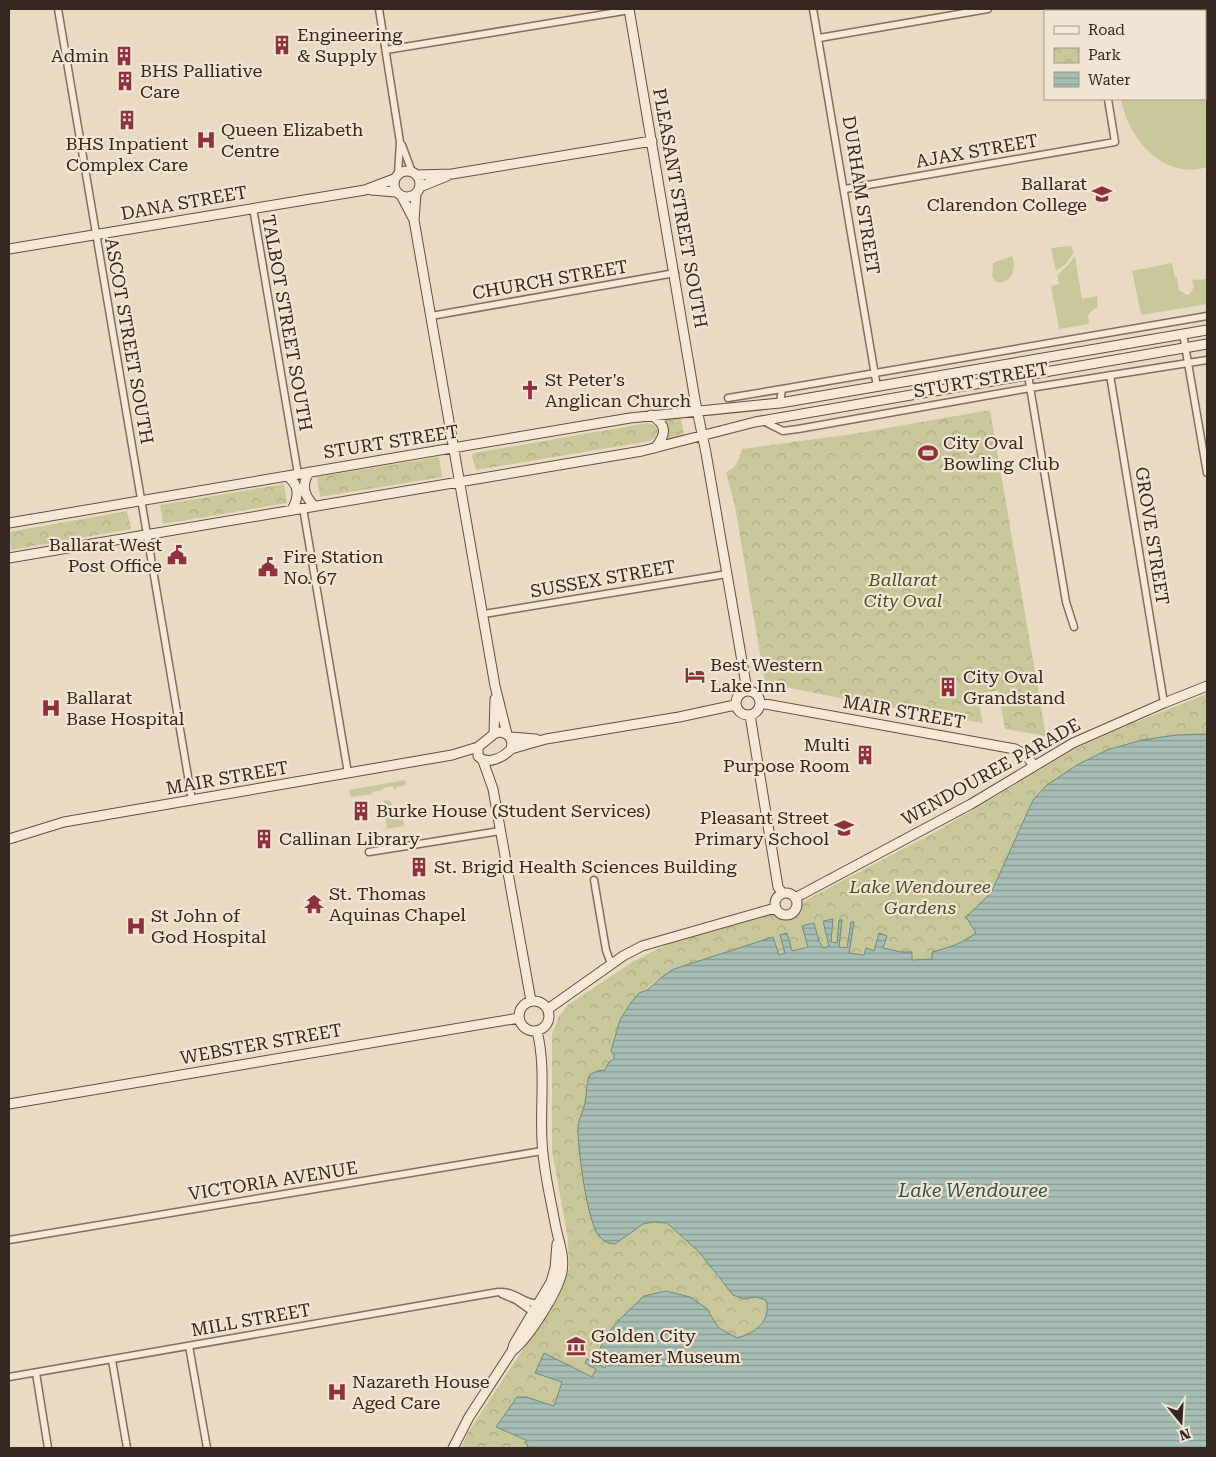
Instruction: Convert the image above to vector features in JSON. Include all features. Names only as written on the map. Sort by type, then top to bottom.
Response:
[{"type":"street","name":"ASCOT STREET SOUTH","points":[[58,9],[192,800]]},
{"type":"street","points":[[379,9],[400,142],[394,186],[414,220]]},
{"type":"street","points":[[386,50],[629,9]]},
{"type":"street","name":"PLEASANT STREET SOUTH","points":[[629,9],[746,690]]},
{"type":"street","name":"DURHAM STREET","points":[[814,9],[877,387]]},
{"type":"street","points":[[819,38],[988,9]]},
{"type":"street","name":"AJAX STREET","points":[[845,189],[1115,142],[1108,100]]},
{"type":"street","points":[[396,176],[405,171],[452,174],[652,141]]},
{"type":"street","points":[[400,142],[414,173],[420,180],[414,220],[496,686],[512,740],[511,749]]},
{"type":"street","points":[[399,194],[410,197],[418,190],[452,174]]},
{"type":"street","name":"DANA STREET","points":[[9,250],[365,190],[396,176]]},
{"type":"street","name":"DANA STREET","points":[[365,190],[399,194]]},
{"type":"street","name":"TALBOT STREET SOUTH","points":[[253,208],[298,474]]},
{"type":"street","name":"CHURCH STREET","points":[[432,316],[675,274]]},
{"type":"street","name":"STURT STREET","points":[[728,398],[1207,316]]},
{"type":"street","name":"STURT STREET","points":[[9,523],[651,415],[780,403],[1207,330]]},
{"type":"street","points":[[1183,334],[1207,473]]},
{"type":"street","name":"STURT STREET","points":[[9,558],[654,449],[763,421],[1207,344]]},
{"type":"street","name":"STURT STREET","points":[[763,421],[783,431],[798,429],[1030,388],[1207,360]]},
{"type":"street","points":[[1028,375],[1066,602],[1074,627]]},
{"type":"street","name":"GROVE STREET","points":[[1110,375],[1164,703]]},
{"type":"street","points":[[780,403],[782,389]]},
{"type":"street","points":[[651,415],[661,423],[664,430],[662,440],[654,449]]},
{"type":"street","points":[[309,472],[303,485],[305,493],[314,506]]},
{"type":"street","points":[[287,476],[297,486],[298,494],[292,510]]},
{"type":"street","points":[[303,508],[348,773]]},
{"type":"street","name":"SUSSEX STREET","points":[[484,614],[727,574]]},
{"type":"street","points":[[494,734],[496,686]]},
{"type":"street","name":"WENDOUREE PARADE","points":[[795,898],[971,804],[1086,737],[1207,686]]},
{"type":"street","points":[[746,690],[756,694],[760,703],[758,710],[750,715],[740,713],[735,704],[737,696],[746,690]]},
{"type":"street","name":"MAIR STREET","points":[[760,703],[1016,749],[1026,755],[1034,766]]},
{"type":"street","points":[[531,1001],[493,789],[494,759],[511,749],[546,739],[679,717],[735,704]]},
{"type":"street","points":[[750,715],[778,887],[782,893]]},
{"type":"street","points":[[493,789],[477,753],[478,747],[494,734],[502,732],[509,735],[546,739]]},
{"type":"street","name":"MAIR STREET","points":[[9,839],[64,822],[452,755],[478,747]]},
{"type":"street","name":"MAIR STREET","points":[[452,755],[481,760],[494,759]]},
{"type":"street","points":[[369,852],[500,831]]},
{"type":"street","points":[[594,880],[606,952],[611,964]]},
{"type":"street","points":[[782,893],[789,893],[795,898],[797,905],[794,912],[783,915],[775,908],[776,899],[782,893]]},
{"type":"street","points":[[548,1009],[611,964],[648,944],[775,908]]},
{"type":"street","points":[[531,1001],[540,1002],[548,1009],[550,1017],[546,1026],[537,1031],[523,1027],[519,1018],[520,1009],[531,1001]]},
{"type":"street","name":"WEBSTER STREET","points":[[9,1104],[519,1018]]},
{"type":"street","points":[[453,1448],[469,1417],[538,1309],[554,1274],[558,1237],[542,1151],[542,1067],[537,1031]]},
{"type":"street","name":"VICTORIA AVENUE","points":[[9,1240],[542,1151]]},
{"type":"street","points":[[498,1292],[538,1309]]},
{"type":"street","name":"MILL STREET","points":[[9,1377],[498,1292],[512,1293],[538,1309]]},
{"type":"street","points":[[189,1346],[207,1448]]},
{"type":"street","points":[[112,1360],[127,1448]]},
{"type":"street","points":[[36,1373],[48,1448]]},
{"type":"green space","points":[[1207,9],[1207,167],[1191,170],[1176,168],[1162,162],[1150,153],[1131,128],[1121,100],[1206,100],[1206,10],[1144,10]]},
{"type":"green space","points":[[1071,246],[1074,252],[1066,264],[1056,271],[1051,248]]},
{"type":"green space","points":[[1012,256],[1014,265],[1012,274],[1006,281],[996,282],[992,276],[993,263]]},
{"type":"green space","points":[[1075,256],[1082,299],[1097,296],[1098,307],[1088,315],[1089,324],[1059,329],[1051,286],[1059,284],[1057,275]]},
{"type":"green space","points":[[1172,263],[1179,290],[1187,295],[1189,295],[1194,287],[1192,280],[1206,279],[1207,304],[1141,315],[1132,271]]},
{"type":"green space","name":"Ballarat City Oval","points":[[990,410],[1046,736],[1005,729],[998,690],[977,694],[983,723],[860,702],[765,683],[735,506],[726,472],[735,466],[742,449],[853,434]]},
{"type":"green space","points":[[681,417],[684,436],[665,441],[662,418]]},
{"type":"green space","points":[[648,423],[655,425],[658,431],[656,437],[650,441],[476,470],[472,456],[474,453]]},
{"type":"green space","points":[[439,457],[442,477],[320,497],[317,477]]},
{"type":"green space","points":[[284,484],[287,503],[163,524],[160,505]]},
{"type":"green space","points":[[127,511],[131,529],[11,550],[9,532]]},
{"type":"green space","name":"Lake Wendouree Gardens","points":[[1207,694],[1207,734],[1177,735],[1142,740],[1107,750],[1033,800],[991,893],[966,917],[976,933],[956,945],[932,952],[932,959],[912,960],[911,952],[883,948],[880,934],[874,951],[865,955],[849,953],[851,922],[847,948],[839,947],[841,920],[839,920],[837,943],[831,942],[832,919],[823,921],[829,946],[823,948],[813,923],[802,926],[808,946],[792,951],[786,933],[780,936],[785,954],[779,956],[773,937],[704,959],[677,970],[639,993],[611,1051],[614,1059],[609,1062],[605,1070],[591,1074],[588,1079],[586,1102],[578,1128],[584,1181],[615,1244],[643,1224],[653,1222],[667,1223],[699,1252],[720,1280],[743,1299],[756,1297],[766,1300],[767,1307],[764,1320],[750,1333],[737,1338],[719,1328],[706,1308],[600,1342],[603,1343],[609,1359],[605,1368],[587,1360],[596,1369],[592,1377],[543,1353],[562,1382],[554,1406],[527,1397],[517,1397],[497,1427],[526,1440],[527,1448],[461,1448],[467,1434],[557,1298],[569,1268],[568,1239],[552,1151],[552,1034],[559,1016],[568,1005],[632,962],[666,945],[791,908],[939,830],[1073,750],[1126,726]]},
{"type":"green space","points":[[405,780],[406,785],[396,787],[396,789],[393,786],[383,788],[383,790],[372,792],[372,794],[351,797],[349,790]]},
{"type":"green space","points":[[384,800],[391,801],[393,815],[397,814],[397,808],[406,808],[407,811],[401,816],[403,817],[404,826],[387,829],[385,815],[381,815],[380,812],[383,812],[381,805],[384,804]]},
{"type":"water","name":"Lake Wendouree","points":[[1207,734],[1207,1448],[527,1448],[526,1440],[496,1427],[517,1397],[526,1397],[554,1406],[562,1382],[535,1373],[544,1353],[592,1377],[596,1369],[585,1363],[587,1359],[605,1368],[609,1359],[597,1354],[603,1343],[600,1342],[644,1296],[666,1291],[690,1297],[706,1308],[719,1328],[737,1338],[756,1329],[767,1314],[766,1300],[756,1297],[743,1299],[733,1295],[699,1252],[667,1223],[653,1222],[643,1224],[615,1244],[603,1240],[595,1228],[587,1201],[581,1168],[578,1139],[579,1122],[585,1103],[589,1076],[597,1071],[605,1070],[609,1062],[614,1059],[611,1051],[620,1020],[639,993],[647,990],[674,969],[773,937],[779,955],[785,953],[780,935],[787,933],[792,951],[808,947],[802,926],[814,923],[823,948],[829,946],[823,921],[833,919],[831,942],[837,943],[839,920],[842,920],[839,947],[847,948],[851,922],[854,922],[849,953],[864,955],[866,948],[874,951],[879,933],[887,936],[883,948],[901,952],[912,952],[912,960],[932,959],[932,952],[955,945],[976,933],[966,917],[991,893],[1033,800],[1047,785],[1077,765],[1107,750],[1142,740],[1177,735]]},
{"type":"place","name":"Engineering & Supply","points":[[282,45]]},
{"type":"place","name":"Admin","points":[[124,56]]},
{"type":"place","name":"BHS Palliative Care","points":[[125,81]]},
{"type":"place","name":"BHS Inpatient Complex Care","points":[[127,120]]},
{"type":"place","name":"Queen Elizabeth Centre","points":[[206,140]]},
{"type":"place","name":"Ballarat Clarendon College","points":[[1102,194]]},
{"type":"place","name":"St Peter's Anglican Church","points":[[530,390]]},
{"type":"place","name":"City Oval Bowling Club","points":[[928,453]]},
{"type":"place","name":"Ballarat West Post Office","points":[[177,555]]},
{"type":"place","name":"Fire Station No. 67","points":[[268,567]]},
{"type":"place","name":"Best Western Lake Inn","points":[[695,675]]},
{"type":"place","name":"City Oval Grandstand","points":[[948,687]]},
{"type":"place","name":"Ballarat Base Hospital","points":[[51,708]]},
{"type":"place","name":"Multi Purpose Room","points":[[865,755]]},
{"type":"place","name":"Burke House (Student Services)","points":[[361,811]]},
{"type":"place","name":"Pleasant Street Primary School","points":[[844,828]]},
{"type":"place","name":"Callinan Library","points":[[264,839]]},
{"type":"place","name":"St. Brigid Health Sciences Building","points":[[419,867]]},
{"type":"place","name":"St. Thomas Aquinas Chapel","points":[[314,904]]},
{"type":"place","name":"St John of God Hospital","points":[[136,926]]},
{"type":"place","name":"Golden City Steamer Museum","points":[[576,1346]]},
{"type":"place","name":"Nazareth House Aged Care","points":[[337,1392]]}]
